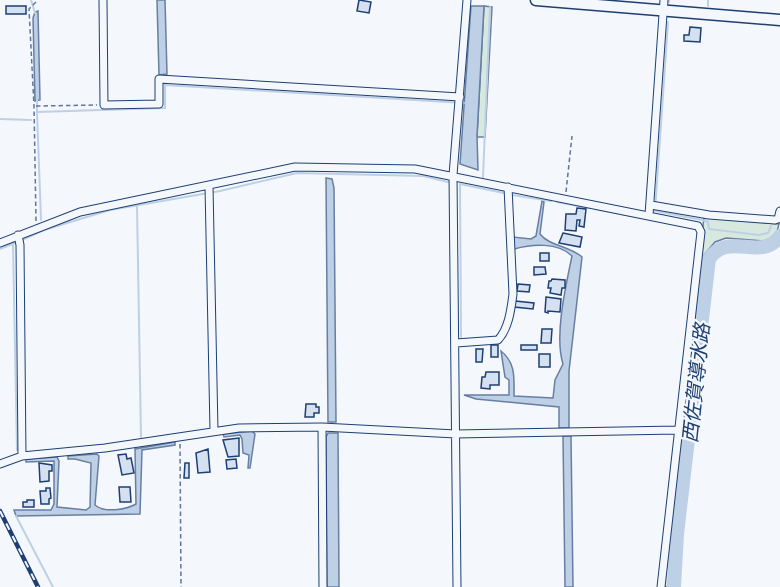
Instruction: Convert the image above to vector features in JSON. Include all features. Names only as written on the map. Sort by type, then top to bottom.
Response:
[{"type":"main road","points":[[536,0],[664,5],[780,20]]},
{"type":"street","points":[[103,0],[104,105],[159,105],[159,79],[460,97]]},
{"type":"street","points":[[457,587],[453,175],[467,0]]},
{"type":"street","points":[[650,215],[655,205],[664,5]]},
{"type":"street","points":[[0,243],[80,213],[295,167],[415,169],[698,226],[701,232],[661,587]]},
{"type":"street","points":[[209,186],[214,431]]},
{"type":"street","points":[[456,343],[498,340],[511,311],[513,294],[508,187]]},
{"type":"street","points":[[655,205],[709,215],[775,220],[778,219],[780,211]]},
{"type":"street","points":[[18,235],[20,244],[22,456]]},
{"type":"street","points":[[322,427],[323,587]]},
{"type":"street","points":[[0,464],[22,456],[105,448],[239,428],[322,427],[456,434],[677,430]]},
{"type":"path","points":[[36,228],[34,106],[29,9],[37,1]]},
{"type":"path","points":[[34,106],[104,105]]},
{"type":"path","points":[[565,198],[572,136]]},
{"type":"path","points":[[180,437],[181,587]]},
{"type":"shaded area","points":[[484,6],[492,7],[485,137],[477,137]]},
{"type":"shaded area","points":[[704,217],[779,224],[776,236],[764,241],[726,238],[715,242],[704,255],[668,587],[663,587]]},
{"type":"water","points":[[157,0],[165,0],[167,74],[159,75]]},
{"type":"water","points":[[471,6],[484,6],[477,136],[478,170],[460,164]]},
{"type":"water","points":[[38,11],[40,100],[35,101],[33,18],[35,12]]},
{"type":"water","points":[[326,178],[332,179],[334,188],[336,422],[328,422]]},
{"type":"water","points":[[542,201],[544,202],[540,234],[549,241],[572,250],[582,257],[569,371],[569,428],[559,428],[559,407],[476,399],[464,395],[509,395],[509,380],[505,377],[501,351],[512,366],[514,396],[553,398],[555,380],[563,364],[560,325],[572,256],[560,248],[544,245],[514,249],[513,237],[531,239],[536,236]]},
{"type":"water","points":[[252,431],[255,434],[250,468],[248,468],[249,455],[243,453],[240,435],[224,437],[223,434]]},
{"type":"water","points":[[328,433],[338,433],[339,587],[327,587],[326,437]]},
{"type":"water","points":[[563,436],[571,436],[573,587],[565,587]]},
{"type":"water","points":[[175,442],[175,445],[142,450],[140,514],[16,516],[14,510],[51,510],[54,504],[54,461],[26,462],[26,459],[57,457],[59,461],[57,507],[86,510],[90,507],[91,463],[68,459],[68,456],[97,454],[99,456],[95,505],[99,508],[115,510],[136,504],[135,449]]},
{"type":"building","points":[[359,0],[371,2],[369,13],[357,11]]},
{"type":"building","points":[[6,6],[26,6],[26,14],[6,14]]},
{"type":"building","points":[[690,27],[701,28],[700,42],[684,41],[684,35],[689,35]]},
{"type":"building","points":[[577,208],[586,209],[584,227],[579,226],[580,220],[577,220],[576,231],[565,230],[566,214],[576,214]]},
{"type":"building","points":[[563,233],[582,237],[580,247],[559,243]]},
{"type":"building","points":[[540,253],[549,253],[549,261],[540,261]]},
{"type":"building","points":[[534,267],[545,267],[546,274],[534,275]]},
{"type":"building","points":[[552,279],[565,280],[565,288],[562,288],[561,295],[550,293],[549,281]]},
{"type":"building","points":[[518,284],[530,285],[529,292],[517,291]]},
{"type":"building","points":[[546,297],[561,299],[560,312],[545,312]]},
{"type":"building","points":[[515,301],[534,303],[533,309],[514,307]]},
{"type":"building","points":[[542,329],[552,329],[551,343],[541,343]]},
{"type":"building","points":[[491,345],[498,345],[498,357],[491,357]]},
{"type":"building","points":[[521,345],[537,345],[537,350],[521,350]]},
{"type":"building","points":[[476,349],[483,349],[482,362],[476,362]]},
{"type":"building","points":[[539,354],[550,354],[550,367],[539,367]]},
{"type":"building","points":[[486,372],[499,372],[499,385],[490,385],[490,389],[481,388],[482,377],[485,377]]},
{"type":"building","points":[[306,404],[316,404],[316,407],[319,407],[319,413],[314,413],[314,417],[305,417]]},
{"type":"building","points":[[239,438],[239,456],[228,457],[223,440]]},
{"type":"building","points":[[208,449],[210,472],[198,473],[196,453]]},
{"type":"building","points":[[126,454],[127,459],[131,458],[134,473],[122,475],[118,455]]},
{"type":"building","points":[[236,459],[237,468],[227,469],[226,460]]},
{"type":"building","points":[[39,463],[52,465],[52,471],[49,471],[49,481],[40,482]]},
{"type":"building","points":[[185,463],[189,463],[189,478],[184,478]]},
{"type":"building","points":[[119,487],[130,487],[131,502],[120,502]]},
{"type":"building","points":[[46,488],[50,488],[51,498],[49,504],[41,504],[40,491],[46,491]]},
{"type":"building","points":[[34,500],[34,507],[23,507],[23,502]]},
{"type":"waterway","points":[[31,0],[35,13]]},
{"type":"waterway","points":[[708,0],[708,6]]},
{"type":"waterway","points":[[483,177],[490,7]]},
{"type":"waterway","points":[[668,22],[655,211],[702,220],[708,222],[709,229],[759,235],[768,233],[771,226]]},
{"type":"waterway","points":[[41,220],[37,112],[165,108],[165,85],[464,103]]},
{"type":"waterway","points":[[37,100],[37,112]]},
{"type":"waterway","points":[[0,119],[31,120]]},
{"type":"waterway","points":[[22,240],[44,230],[110,210],[220,191],[297,173],[423,176],[448,182]]},
{"type":"waterway","points":[[461,337],[460,184],[504,193]]},
{"type":"waterway","points":[[512,195],[551,201]]},
{"type":"waterway","points":[[557,202],[589,208]]},
{"type":"waterway","points":[[137,206],[141,437]]},
{"type":"waterway","points":[[595,209],[641,218]]},
{"type":"waterway","name":"西佐賀導水路","points":[[674,587],[677,534],[709,259],[717,251],[726,247],[764,247],[772,244],[780,236]]},
{"type":"waterway","points":[[0,249],[17,242]]},
{"type":"waterway","points":[[13,244],[17,450]]},
{"type":"waterway","points":[[16,516],[53,587]]},
{"type":"railway","points":[[0,511],[38,587]]}]
